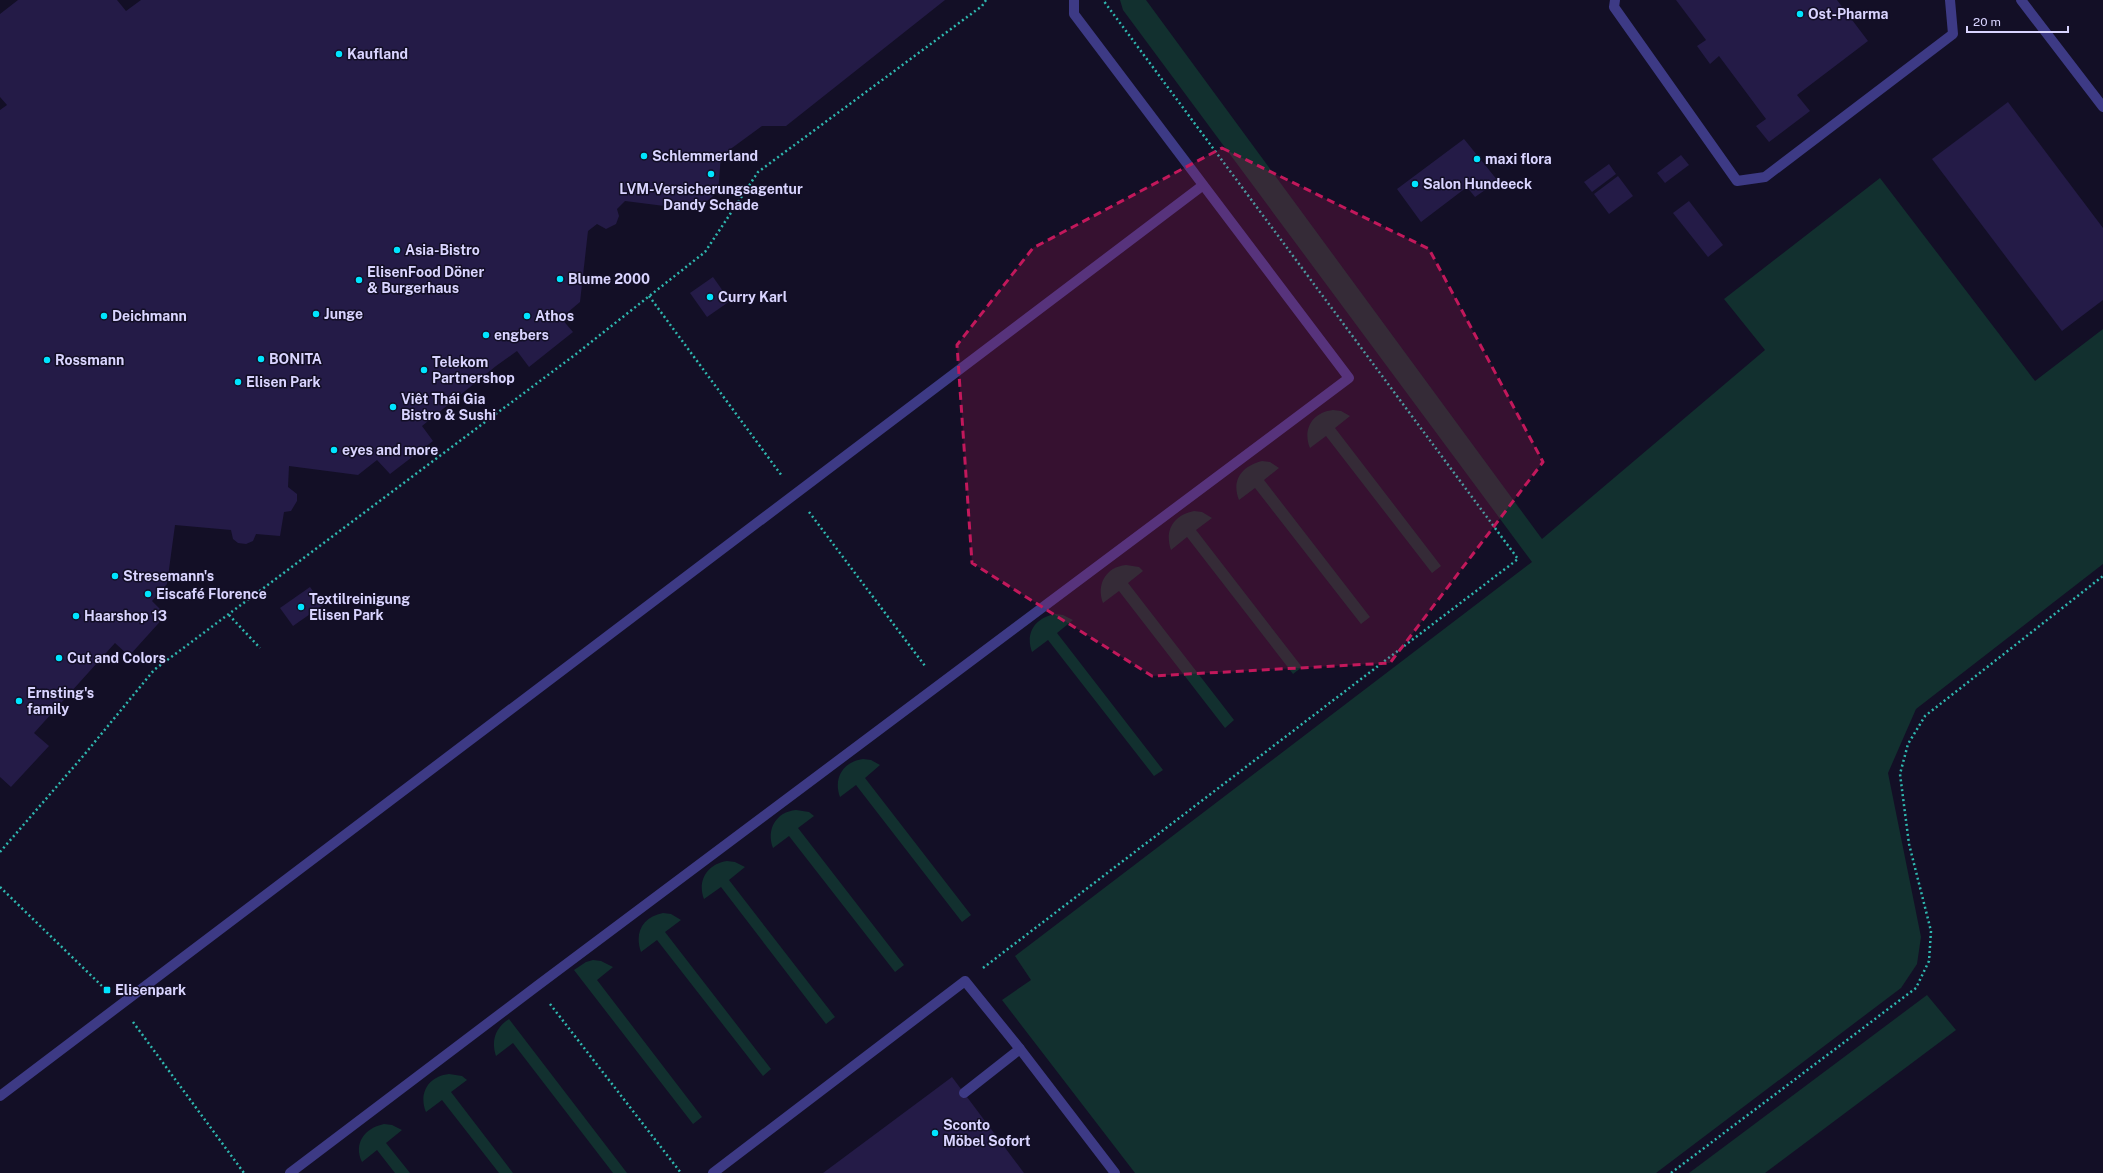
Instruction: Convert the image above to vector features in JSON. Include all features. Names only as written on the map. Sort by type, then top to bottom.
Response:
[{"type":"street","points":[[290,1173],[1348,378],[1074,14],[1074,0]]},
{"type":"street","points":[[1615,0],[1614,7],[1737,180],[1765,177],[1953,34],[1950,0]]},
{"type":"street","points":[[2021,0],[2103,108]]},
{"type":"street","points":[[0,1096],[1202,186]]},
{"type":"street","points":[[714,1173],[965,981],[1020,1049],[1115,1173]]},
{"type":"street","points":[[964,1093],[1020,1049]]},
{"type":"path","points":[[0,852],[84,755],[154,670],[576,354],[705,252],[758,172],[976,11],[986,0]]},
{"type":"path","points":[[965,981],[1518,559],[1102,0]]},
{"type":"path","points":[[1671,1173],[1916,988],[1929,961],[1931,931],[1909,844],[1900,774],[1908,744],[1924,716],[2103,576]]},
{"type":"path","points":[[229,615],[260,648]]},
{"type":"path","points":[[537,986],[681,1173]]},
{"type":"highlighted area","points":[[1222,148],[1429,249],[1543,462],[1390,663],[1152,676],[972,563],[957,345],[1033,248]]},
{"type":"green space","points":[[1120,0],[1146,0],[1542,539],[1765,350],[1724,299],[1880,178],[2035,381],[2103,329],[2103,564],[1916,709],[1888,773],[1921,937],[1917,964],[1901,988],[1656,1173],[1135,1173],[1002,1000],[1031,980],[1015,956],[1532,562],[1123,10]]},
{"type":"green space","points":[[1333,410],[1341,411],[1350,416],[1335,428],[1441,566],[1432,573],[1326,436],[1310,448],[1307,434],[1311,423],[1320,414]]},
{"type":"green space","points":[[1262,461],[1270,462],[1279,468],[1264,480],[1370,617],[1361,624],[1255,488],[1239,500],[1236,486],[1237,480],[1249,466]]},
{"type":"green space","points":[[1194,511],[1202,512],[1212,518],[1196,530],[1302,667],[1293,674],[1187,537],[1171,550],[1169,536],[1172,524],[1181,516]]},
{"type":"green space","points":[[1126,565],[1139,567],[1143,571],[1128,583],[1234,720],[1225,728],[1119,591],[1103,603],[1101,589],[1104,578],[1113,569]]},
{"type":"green space","points":[[1055,614],[1063,615],[1073,620],[1057,633],[1163,770],[1154,776],[1048,640],[1032,652],[1030,639],[1033,627],[1042,619]]},
{"type":"green space","points":[[863,759],[871,760],[880,765],[865,778],[971,915],[962,922],[856,785],[840,797],[838,783],[841,772],[850,764]]},
{"type":"green space","points":[[796,810],[809,812],[814,816],[798,828],[904,965],[895,972],[789,836],[773,848],[771,834],[774,823],[783,814]]},
{"type":"green space","points":[[727,861],[735,862],[745,867],[729,880],[835,1017],[826,1024],[721,887],[704,899],[702,886],[705,874],[714,866]]},
{"type":"green space","points":[[663,913],[671,914],[681,920],[665,932],[771,1069],[763,1076],[657,940],[641,952],[639,938],[642,926],[650,918]]},
{"type":"green space","points":[[593,960],[601,961],[613,967],[597,980],[702,1117],[693,1124],[574,970],[586,962]]},
{"type":"green space","points":[[1927,995],[1956,1030],[1765,1173],[1689,1173]]},
{"type":"green space","points":[[509,1019],[627,1173],[613,1173],[513,1043],[496,1056],[494,1045],[495,1035],[500,1026]]},
{"type":"green space","points":[[449,1074],[462,1076],[467,1080],[451,1092],[513,1173],[499,1173],[442,1100],[426,1112],[423,1098],[427,1087],[436,1078]]},
{"type":"green space","points":[[384,1124],[392,1125],[402,1130],[386,1143],[410,1173],[395,1173],[377,1150],[362,1162],[359,1149],[362,1137],[371,1129]]},
{"type":"building","name":"Elisen Park","points":[[18,0],[117,0],[126,11],[141,0],[945,0],[786,126],[762,126],[721,156],[718,192],[696,210],[625,201],[617,209],[619,216],[616,224],[606,229],[597,224],[588,231],[580,302],[561,318],[573,332],[529,367],[517,351],[496,366],[422,426],[433,441],[390,474],[377,460],[358,475],[289,466],[288,487],[297,494],[297,501],[291,511],[284,512],[280,536],[256,534],[253,541],[246,544],[238,543],[233,539],[231,530],[175,525],[167,584],[152,601],[166,615],[129,656],[115,643],[34,733],[49,746],[11,787],[0,777],[0,110],[7,105],[0,97],[0,14]]},
{"type":"building","points":[[1676,0],[1837,0],[1868,41],[1797,95],[1810,111],[1769,142],[1756,126],[1766,119],[1719,56],[1710,64],[1697,46],[1706,40]]},
{"type":"building","points":[[2008,102],[2103,228],[2103,300],[2062,331],[1932,159]]},
{"type":"building","points":[[1464,139],[1498,181],[1475,197],[1467,187],[1421,222],[1397,189]]},
{"type":"building","points":[[1681,155],[1689,165],[1665,183],[1657,173]]},
{"type":"building","points":[[1609,164],[1616,174],[1592,192],[1584,182]]},
{"type":"building","points":[[1618,176],[1633,196],[1609,214],[1594,194]]},
{"type":"building","points":[[1689,201],[1723,245],[1708,257],[1673,213]]},
{"type":"building","name":"Curry Karl","points":[[713,277],[730,301],[707,317],[690,293]]},
{"type":"building","points":[[310,587],[323,605],[293,626],[280,608]]},
{"type":"building","name":"Sconto Möbel Sofort","points":[[952,1077],[1024,1173],[823,1173]]},
{"type":"place","name":"Ost-Pharma","points":[[1800,14]]},
{"type":"place","name":"Kaufland","points":[[339,54]]},
{"type":"place","name":"Schlemmerland","points":[[644,156]]},
{"type":"place","name":"maxi flora","points":[[1477,159]]},
{"type":"place","name":"LVM-Versicherungsagentur Dandy Schade","points":[[711,174]]},
{"type":"place","name":"Salon Hundeeck","points":[[1415,184]]},
{"type":"place","name":"Asia-Bistro","points":[[397,250]]},
{"type":"place","name":"Blume 2000","points":[[560,279]]},
{"type":"place","name":"ElisenFood Döner & Burgerhaus","points":[[359,280]]},
{"type":"place","name":"Curry Karl","points":[[710,297]]},
{"type":"place","name":"Junge","points":[[316,314]]},
{"type":"place","name":"Deichmann","points":[[104,316]]},
{"type":"place","name":"Athos","points":[[527,316]]},
{"type":"place","name":"engbers","points":[[486,335]]},
{"type":"place","name":"BONITA","points":[[261,359]]},
{"type":"place","name":"Rossmann","points":[[47,360]]},
{"type":"place","name":"Telekom Partnershop","points":[[424,370]]},
{"type":"place","name":"Elisen Park","points":[[238,382]]},
{"type":"place","name":"Viêt Thái Gia Bistro & Sushi","points":[[393,407]]},
{"type":"place","name":"eyes and more","points":[[334,450]]},
{"type":"place","name":"Stresemann's","points":[[115,576]]},
{"type":"place","name":"Eiscafé Florence","points":[[148,594]]},
{"type":"place","name":"Textilreinigung Elisen Park","points":[[301,607]]},
{"type":"place","name":"Haarshop 13","points":[[76,616]]},
{"type":"place","name":"Cut and Colors","points":[[59,658]]},
{"type":"place","name":"Ernsting's family","points":[[19,701]]},
{"type":"place","name":"Elisenpark","points":[[107,990]]},
{"type":"place","name":"Sconto Möbel Sofort","points":[[935,1133]]}]
